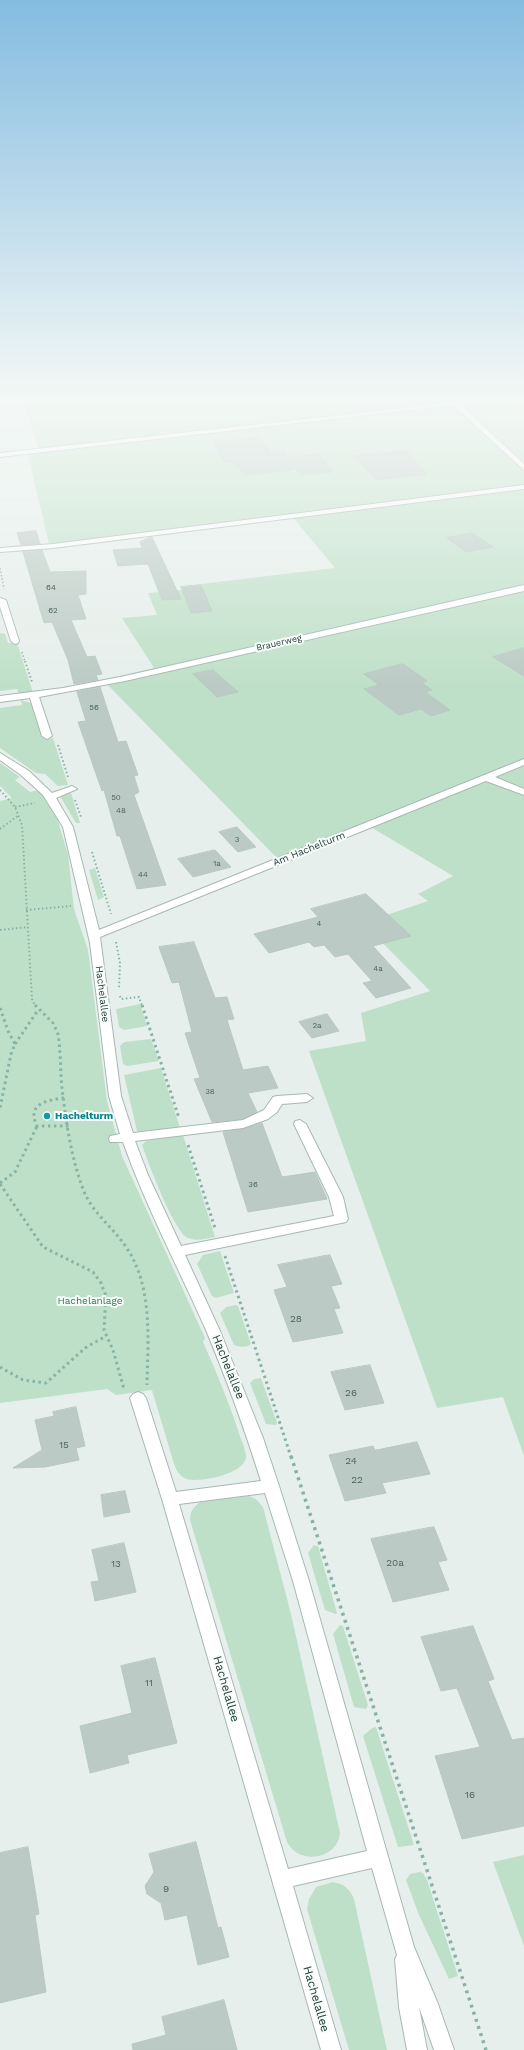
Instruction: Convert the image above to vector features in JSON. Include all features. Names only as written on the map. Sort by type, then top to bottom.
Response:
[{"type":"street","points":[[0,550],[53,546],[455,496]]},
{"type":"street","name":"Brauerweg","points":[[34,696],[156,671],[370,621],[524,588]]},
{"type":"street","points":[[2,600],[15,641]]},
{"type":"street","points":[[0,630],[10,629]]},
{"type":"street","points":[[1,699],[34,696],[47,736]]},
{"type":"street","name":"Hachelallee","points":[[0,756],[40,786],[50,797],[68,827],[94,936],[121,1139],[141,1175],[227,1364],[271,1486],[301,1581],[404,1948],[428,2004],[444,2050]]},
{"type":"street","name":"Am Hachelturm","points":[[94,936],[524,762]]},
{"type":"street","points":[[487,778],[524,792]]},
{"type":"street","points":[[50,797],[72,789]]},
{"type":"street","points":[[121,1139],[252,1122],[267,1113],[276,1105],[277,1100],[307,1098]]},
{"type":"street","points":[[176,1252],[341,1219],[336,1197],[300,1124]]},
{"type":"street","name":"Hachelallee","points":[[136,1392],[151,1451],[170,1499],[215,1671],[282,1879],[297,1954],[331,2050]]},
{"type":"street","points":[[170,1499],[271,1486]]},
{"type":"street","points":[[282,1879],[378,1858]]},
{"type":"street","name":"Hachelallee","points":[[404,1948],[409,2007],[417,2050]]},
{"type":"path","points":[[0,568],[6,596],[2,600]]},
{"type":"path","points":[[15,641],[19,643],[36,693],[34,696]]},
{"type":"path","points":[[47,736],[55,738],[83,822]]},
{"type":"path","points":[[0,790],[12,802],[19,815],[22,825],[32,999],[38,1010],[51,1019],[57,1029],[64,1098],[78,1171],[92,1211],[125,1246],[141,1276],[145,1301],[136,1392]]},
{"type":"path","points":[[0,829],[19,815]]},
{"type":"path","points":[[90,846],[113,918],[124,929],[116,935],[120,963],[121,999],[139,997],[486,2050]]},
{"type":"path","points":[[26,910],[86,904]]},
{"type":"path","points":[[0,930],[28,927]]},
{"type":"path","points":[[0,1008],[8,1031],[15,1044]]},
{"type":"path","points":[[0,1108],[11,1054],[15,1044],[38,1010]]},
{"type":"path","points":[[37,1126],[33,1118],[38,1106],[46,1101],[64,1098]]},
{"type":"path","points":[[37,1126],[69,1126]]},
{"type":"path","points":[[37,1126],[16,1172],[0,1183],[20,1211],[38,1242],[49,1251],[80,1264],[93,1272],[101,1283],[106,1296],[103,1322],[106,1336],[136,1392]]},
{"type":"path","points":[[0,1367],[23,1380],[46,1383],[85,1348],[106,1336]]},
{"type":"green space","points":[[38,496],[524,496],[524,1456],[503,1397],[437,1408],[309,1051],[366,1041],[361,1013],[430,991],[363,923],[428,901],[418,894],[453,876],[364,823],[277,858],[103,680],[154,668],[122,618],[157,615],[148,593],[202,588],[201,584],[335,568],[290,514],[49,544]]},
{"type":"green space","points":[[0,633],[5,634],[8,643],[17,643],[33,693],[19,694],[17,689],[0,691]]},
{"type":"green space","points":[[21,700],[31,703],[42,737],[45,739],[53,738],[68,785],[58,786],[45,774],[36,773],[0,748],[0,708],[22,705]]},
{"type":"green space","name":"Hachelanlage","points":[[0,763],[20,777],[15,780],[30,792],[39,790],[58,821],[68,855],[74,909],[88,950],[107,1101],[122,1156],[205,1338],[203,1342],[226,1397],[245,1451],[246,1457],[244,1463],[238,1468],[221,1476],[202,1480],[193,1480],[184,1478],[179,1473],[174,1464],[152,1390],[116,1395],[107,1389],[0,1403],[0,801],[12,798],[0,786]]},
{"type":"green space","points":[[71,793],[80,823],[76,823],[60,796]]},
{"type":"green space","points":[[95,868],[104,897],[98,900],[89,870]]},
{"type":"green space","points":[[140,1004],[147,1026],[124,1030],[119,1027],[116,1009]]},
{"type":"green space","points":[[151,1039],[159,1061],[127,1066],[123,1064],[120,1046],[124,1042]]},
{"type":"green space","points":[[161,1068],[180,1128],[144,1133],[137,1131],[124,1075]]},
{"type":"green space","points":[[183,1135],[215,1237],[195,1240],[188,1238],[182,1233],[162,1196],[142,1145],[146,1141]]},
{"type":"green space","points":[[220,1251],[234,1293],[216,1298],[212,1296],[197,1264],[203,1255]]},
{"type":"green space","points":[[238,1306],[251,1344],[245,1347],[234,1345],[220,1313],[226,1307]]},
{"type":"green space","points":[[261,1378],[277,1423],[276,1425],[266,1424],[250,1383],[254,1379]]},
{"type":"green space","points":[[243,1493],[256,1499],[263,1507],[291,1614],[340,1833],[338,1842],[333,1849],[326,1854],[317,1856],[309,1857],[300,1854],[293,1850],[287,1842],[190,1520],[192,1512],[202,1501],[218,1496]]},
{"type":"green space","points":[[314,1545],[318,1546],[337,1613],[336,1614],[325,1610],[308,1553]]},
{"type":"green space","points":[[340,1625],[343,1626],[368,1705],[366,1709],[354,1707],[333,1634]]},
{"type":"green space","points":[[376,1727],[414,1845],[398,1847],[363,1736],[372,1728]]},
{"type":"green space","points":[[524,1855],[524,1946],[493,1862]]},
{"type":"green space","points":[[420,1872],[423,1873],[427,1880],[458,1976],[449,1979],[419,1915],[406,1880],[410,1874]]},
{"type":"green space","points":[[333,1882],[340,1884],[351,1892],[354,1899],[387,2050],[349,2050],[307,1909],[309,1899],[316,1887]]},
{"type":"building","points":[[36,531],[40,544],[21,545],[17,533]]},
{"type":"building","points":[[472,533],[493,547],[466,552],[447,538]]},
{"type":"building","points":[[152,537],[181,599],[162,600],[148,564],[118,566],[113,550],[142,548],[140,542]]},
{"type":"building","points":[[42,550],[50,572],[86,571],[86,594],[78,595],[86,619],[71,620],[87,657],[95,656],[102,674],[96,675],[98,680],[74,684],[68,660],[52,622],[44,623],[23,552]]},
{"type":"building","points":[[201,585],[212,611],[191,613],[181,587]]},
{"type":"building","points":[[524,648],[524,676],[493,657]]},
{"type":"building","points":[[403,664],[427,681],[422,683],[432,690],[425,692],[450,710],[431,716],[421,709],[399,715],[364,689],[379,685],[364,674]]},
{"type":"building","points":[[213,670],[238,692],[217,697],[193,674]]},
{"type":"building","points":[[100,687],[118,742],[126,741],[138,775],[134,776],[139,792],[134,795],[166,885],[137,889],[120,836],[117,836],[104,790],[102,791],[78,722],[86,721],[77,692]]},
{"type":"building","points":[[237,827],[256,847],[238,852],[219,832]]},
{"type":"building","points":[[215,850],[231,867],[193,877],[178,859]]},
{"type":"building","points":[[366,894],[411,936],[373,946],[411,988],[376,998],[363,983],[372,981],[348,954],[335,957],[324,945],[314,947],[309,942],[269,953],[254,934],[318,917],[311,909]]},
{"type":"building","points":[[194,942],[215,998],[227,997],[234,1019],[227,1020],[243,1070],[268,1066],[278,1088],[248,1093],[257,1112],[243,1119],[212,1122],[194,1079],[200,1078],[185,1033],[192,1032],[179,982],[172,983],[159,947]]},
{"type":"building","points":[[327,1014],[339,1031],[312,1038],[299,1022]]},
{"type":"building","points":[[262,1123],[282,1177],[315,1172],[327,1199],[248,1212],[223,1132],[243,1129]]},
{"type":"building","points":[[330,1255],[342,1284],[331,1286],[340,1308],[334,1309],[343,1333],[293,1342],[274,1290],[287,1287],[278,1265]]},
{"type":"building","points":[[370,1365],[384,1403],[345,1410],[331,1372]]},
{"type":"building","points":[[76,1407],[85,1446],[76,1448],[79,1460],[45,1467],[13,1468],[42,1450],[35,1420],[54,1416],[53,1412]]},
{"type":"building","points":[[417,1442],[430,1474],[382,1483],[386,1493],[345,1501],[329,1455],[373,1446],[375,1450]]},
{"type":"building","points":[[125,1491],[130,1512],[104,1517],[101,1495]]},
{"type":"building","points":[[434,1527],[447,1560],[438,1562],[449,1590],[393,1602],[371,1539]]},
{"type":"building","points":[[124,1543],[136,1592],[95,1601],[91,1582],[99,1581],[92,1550]]},
{"type":"building","points":[[473,1626],[494,1679],[488,1681],[512,1740],[524,1738],[524,1826],[462,1839],[435,1756],[480,1747],[457,1688],[441,1691],[421,1637]]},
{"type":"building","points":[[155,1658],[177,1743],[127,1755],[129,1763],[90,1773],[80,1726],[132,1713],[121,1666]]},
{"type":"building","points":[[196,1842],[218,1928],[221,1927],[229,1957],[198,1965],[187,1915],[165,1920],[161,1903],[147,1894],[145,1886],[154,1872],[149,1854]]},
{"type":"building","points":[[28,1847],[39,1914],[35,1915],[46,1992],[0,2003],[0,1853]]},
{"type":"building","points":[[224,2000],[237,2050],[133,2050],[132,2044],[166,2035],[162,2017]]},
{"type":"place","name":"Hachelturm","points":[[47,1116]]}]
